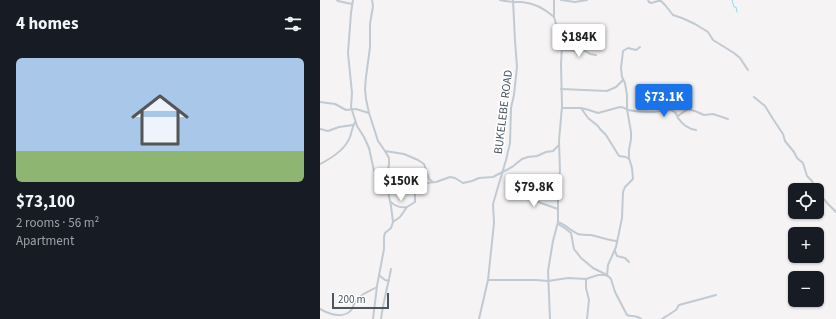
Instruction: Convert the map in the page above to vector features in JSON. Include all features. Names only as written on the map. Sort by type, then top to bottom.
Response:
[{"type":"street","points":[[337,0],[352,4]]},
{"type":"street","points":[[353,0],[348,52],[352,93],[351,105],[355,122],[369,148],[375,174],[380,177],[386,176]]},
{"type":"street","points":[[372,0],[373,6],[370,22],[370,47],[365,89],[369,113],[378,141],[385,150],[389,160],[386,176],[393,222],[391,228],[384,235],[384,249],[377,286],[377,319]]},
{"type":"street","points":[[500,0],[506,2],[526,1],[539,7],[554,17]]},
{"type":"street","points":[[550,319],[548,271],[558,223],[558,184],[561,167],[559,145],[562,108],[562,50],[561,40],[554,17],[554,0]]},
{"type":"street","points":[[561,0],[575,2],[587,0]]},
{"type":"street","points":[[648,0],[651,3],[661,1],[673,15],[695,24],[708,32],[713,40],[736,55],[748,70]]},
{"type":"street","name":"BUKELEBE ROAD","points":[[479,319],[488,280],[494,223],[492,204],[510,143],[511,108],[515,92],[517,67],[513,1]]},
{"type":"street","points":[[608,275],[609,262],[615,249],[622,218],[625,187],[632,179],[629,150],[632,135],[627,95],[621,68],[622,51],[628,48],[636,50],[640,47]]},
{"type":"street","points":[[562,50],[584,50],[590,54],[596,55]]},
{"type":"street","points":[[562,89],[607,91],[616,87],[623,80]]},
{"type":"street","points":[[754,97],[765,106],[797,158],[803,163],[808,177],[813,183]]},
{"type":"street","points":[[320,102],[337,105],[346,110],[356,110],[369,113]]},
{"type":"street","points":[[562,108],[581,108],[597,113],[619,107],[654,112],[672,110],[688,128],[696,130]]},
{"type":"street","points":[[581,108],[586,116],[606,135],[619,156],[626,157],[630,160]]},
{"type":"street","points":[[678,116],[688,109],[704,115],[713,114],[728,119]]},
{"type":"street","points":[[320,163],[334,157],[340,151],[349,138],[355,122]]},
{"type":"street","points":[[320,129],[328,131],[339,127],[354,125]]},
{"type":"street","points":[[387,188],[415,186],[437,182],[452,177],[463,183],[479,178],[490,178],[512,168],[526,158],[551,151],[559,145]]},
{"type":"street","points":[[385,150],[404,154],[418,160],[424,164],[430,180],[433,182]]},
{"type":"street","points":[[536,185],[536,196],[538,202],[558,209]]},
{"type":"street","points":[[390,201],[393,205],[403,207],[415,202],[415,186]]},
{"type":"street","points":[[824,199],[836,212]]},
{"type":"street","points":[[393,222],[400,217],[406,206]]},
{"type":"street","points":[[558,223],[564,224],[579,234],[616,241]]},
{"type":"street","points":[[558,223],[571,233],[574,249],[581,258],[593,268],[608,275],[611,279],[623,310],[629,319]]},
{"type":"street","points":[[615,249],[617,256],[624,258],[629,262]]},
{"type":"street","points":[[377,319],[389,281],[391,269]]},
{"type":"street","points":[[379,275],[385,280],[389,281]]},
{"type":"street","points":[[488,280],[548,281],[565,278],[586,279],[600,275],[608,275]]},
{"type":"street","points":[[586,279],[589,303],[587,319]]},
{"type":"street","points":[[320,309],[334,316],[342,318],[346,317],[350,314],[356,299],[377,286]]},
{"type":"street","points":[[662,319],[676,310],[679,306],[716,295]]},
{"type":"street","points":[[627,316],[637,316],[641,319]]},
{"type":"waterway","points":[[732,0],[737,12]]}]
